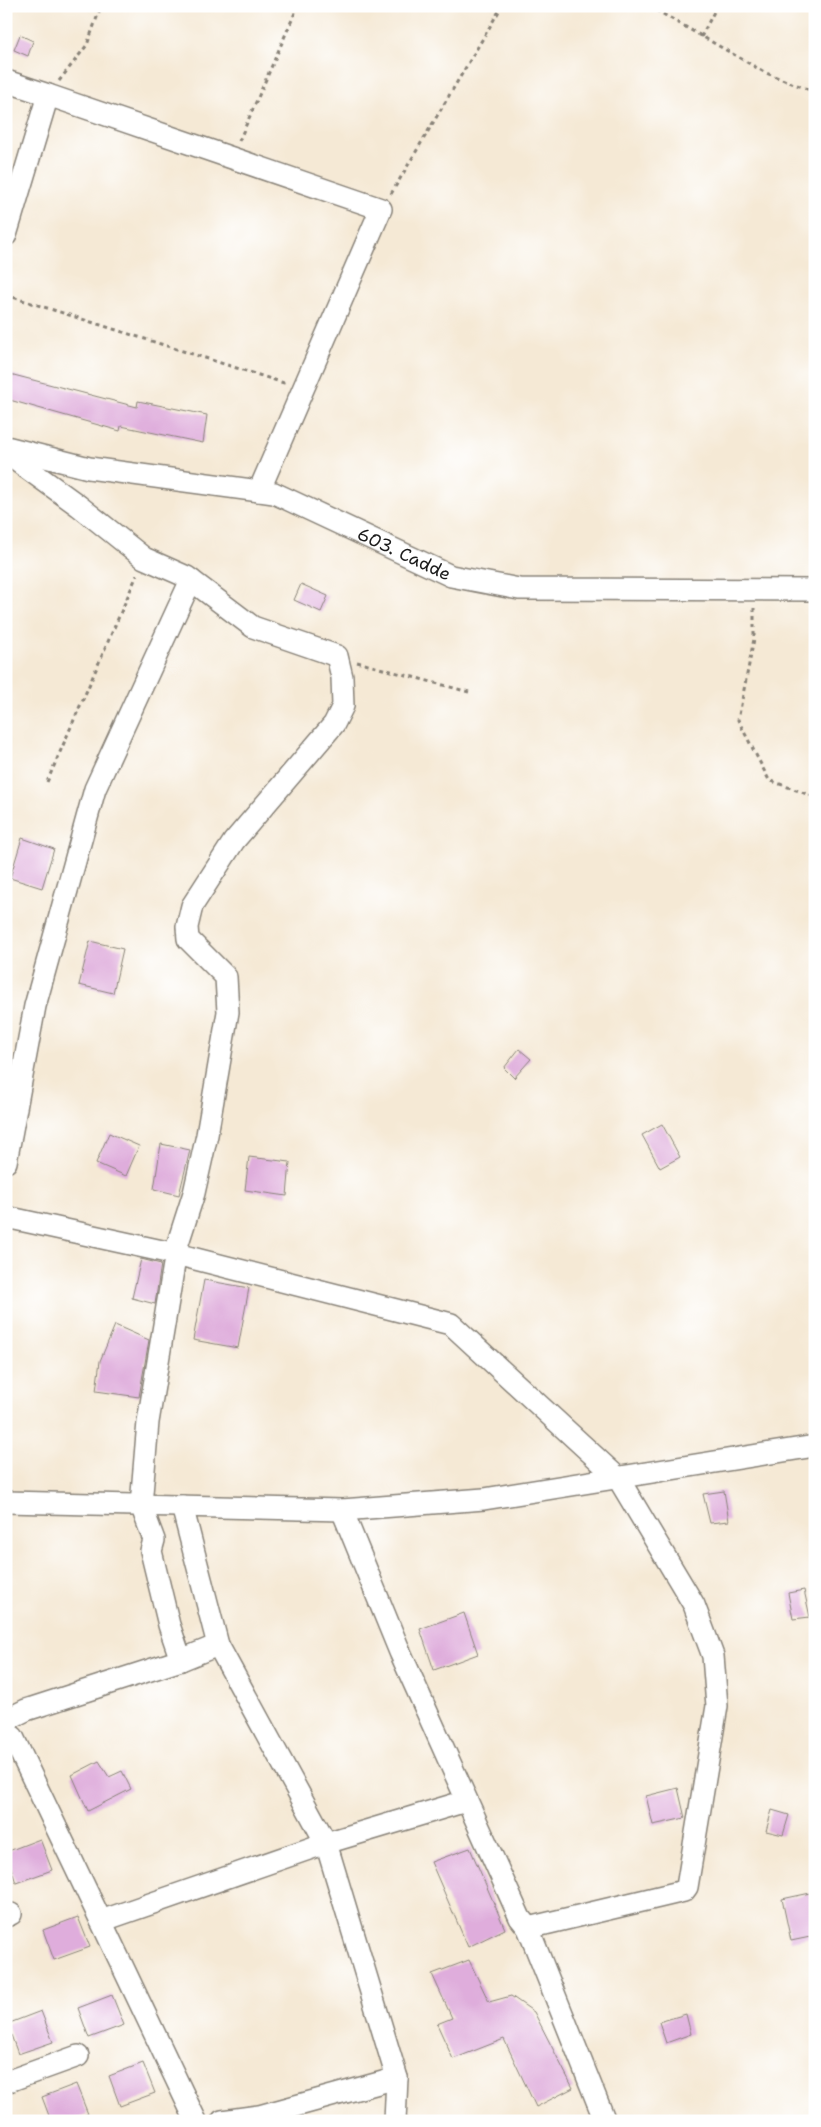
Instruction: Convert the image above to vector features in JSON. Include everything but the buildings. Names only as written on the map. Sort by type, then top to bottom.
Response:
[{"type":"street","points":[[6,81],[381,209],[259,491]]},
{"type":"street","points":[[6,234],[48,95]]},
{"type":"street","name":"603. Cadde","points":[[6,447],[89,468],[274,493],[451,576],[519,589],[815,590]]},
{"type":"street","points":[[6,453],[79,506],[144,558],[191,580],[253,627],[337,656],[342,676],[343,706],[334,724],[234,841],[192,906],[186,927],[188,939],[226,977],[228,1012],[207,1135],[194,1193],[176,1254],[148,1422],[141,1505],[154,1540],[151,1551],[169,1625],[181,1660]]},
{"type":"street","points":[[6,1162],[35,1006],[95,789],[191,580]]},
{"type":"street","points":[[6,1217],[176,1254],[451,1324],[618,1478],[694,1605],[713,1656],[717,1706],[687,1887],[684,1891],[528,1928]]},
{"type":"street","points":[[6,1502],[342,1510],[484,1499],[815,1446]]},
{"type":"street","points":[[182,1506],[218,1645],[326,1843],[397,2078],[395,2121]]},
{"type":"street","points":[[342,1510],[400,1652],[466,1801],[520,1918],[528,1928],[605,2121]]},
{"type":"street","points":[[6,1720],[26,1710],[181,1660],[218,1645]]},
{"type":"street","points":[[6,1732],[13,1737],[196,2121]]},
{"type":"street","points":[[101,1921],[326,1843],[466,1801]]},
{"type":"street","points":[[6,2082],[78,2056]]},
{"type":"street","points":[[222,2121],[259,2116],[397,2078]]},
{"type":"path","points":[[48,95],[87,45],[101,6]]},
{"type":"path","points":[[231,158],[298,6]]},
{"type":"path","points":[[381,209],[502,6]]},
{"type":"path","points":[[649,6],[766,73],[815,92]]},
{"type":"path","points":[[702,37],[716,6]]},
{"type":"path","points":[[6,295],[302,389]]},
{"type":"path","points":[[47,782],[144,558]]},
{"type":"path","points":[[754,590],[754,639],[738,720],[769,780],[815,797]]},
{"type":"path","points":[[337,656],[468,692]]},
{"type":"path","points":[[808,2121],[815,2119]]}]
